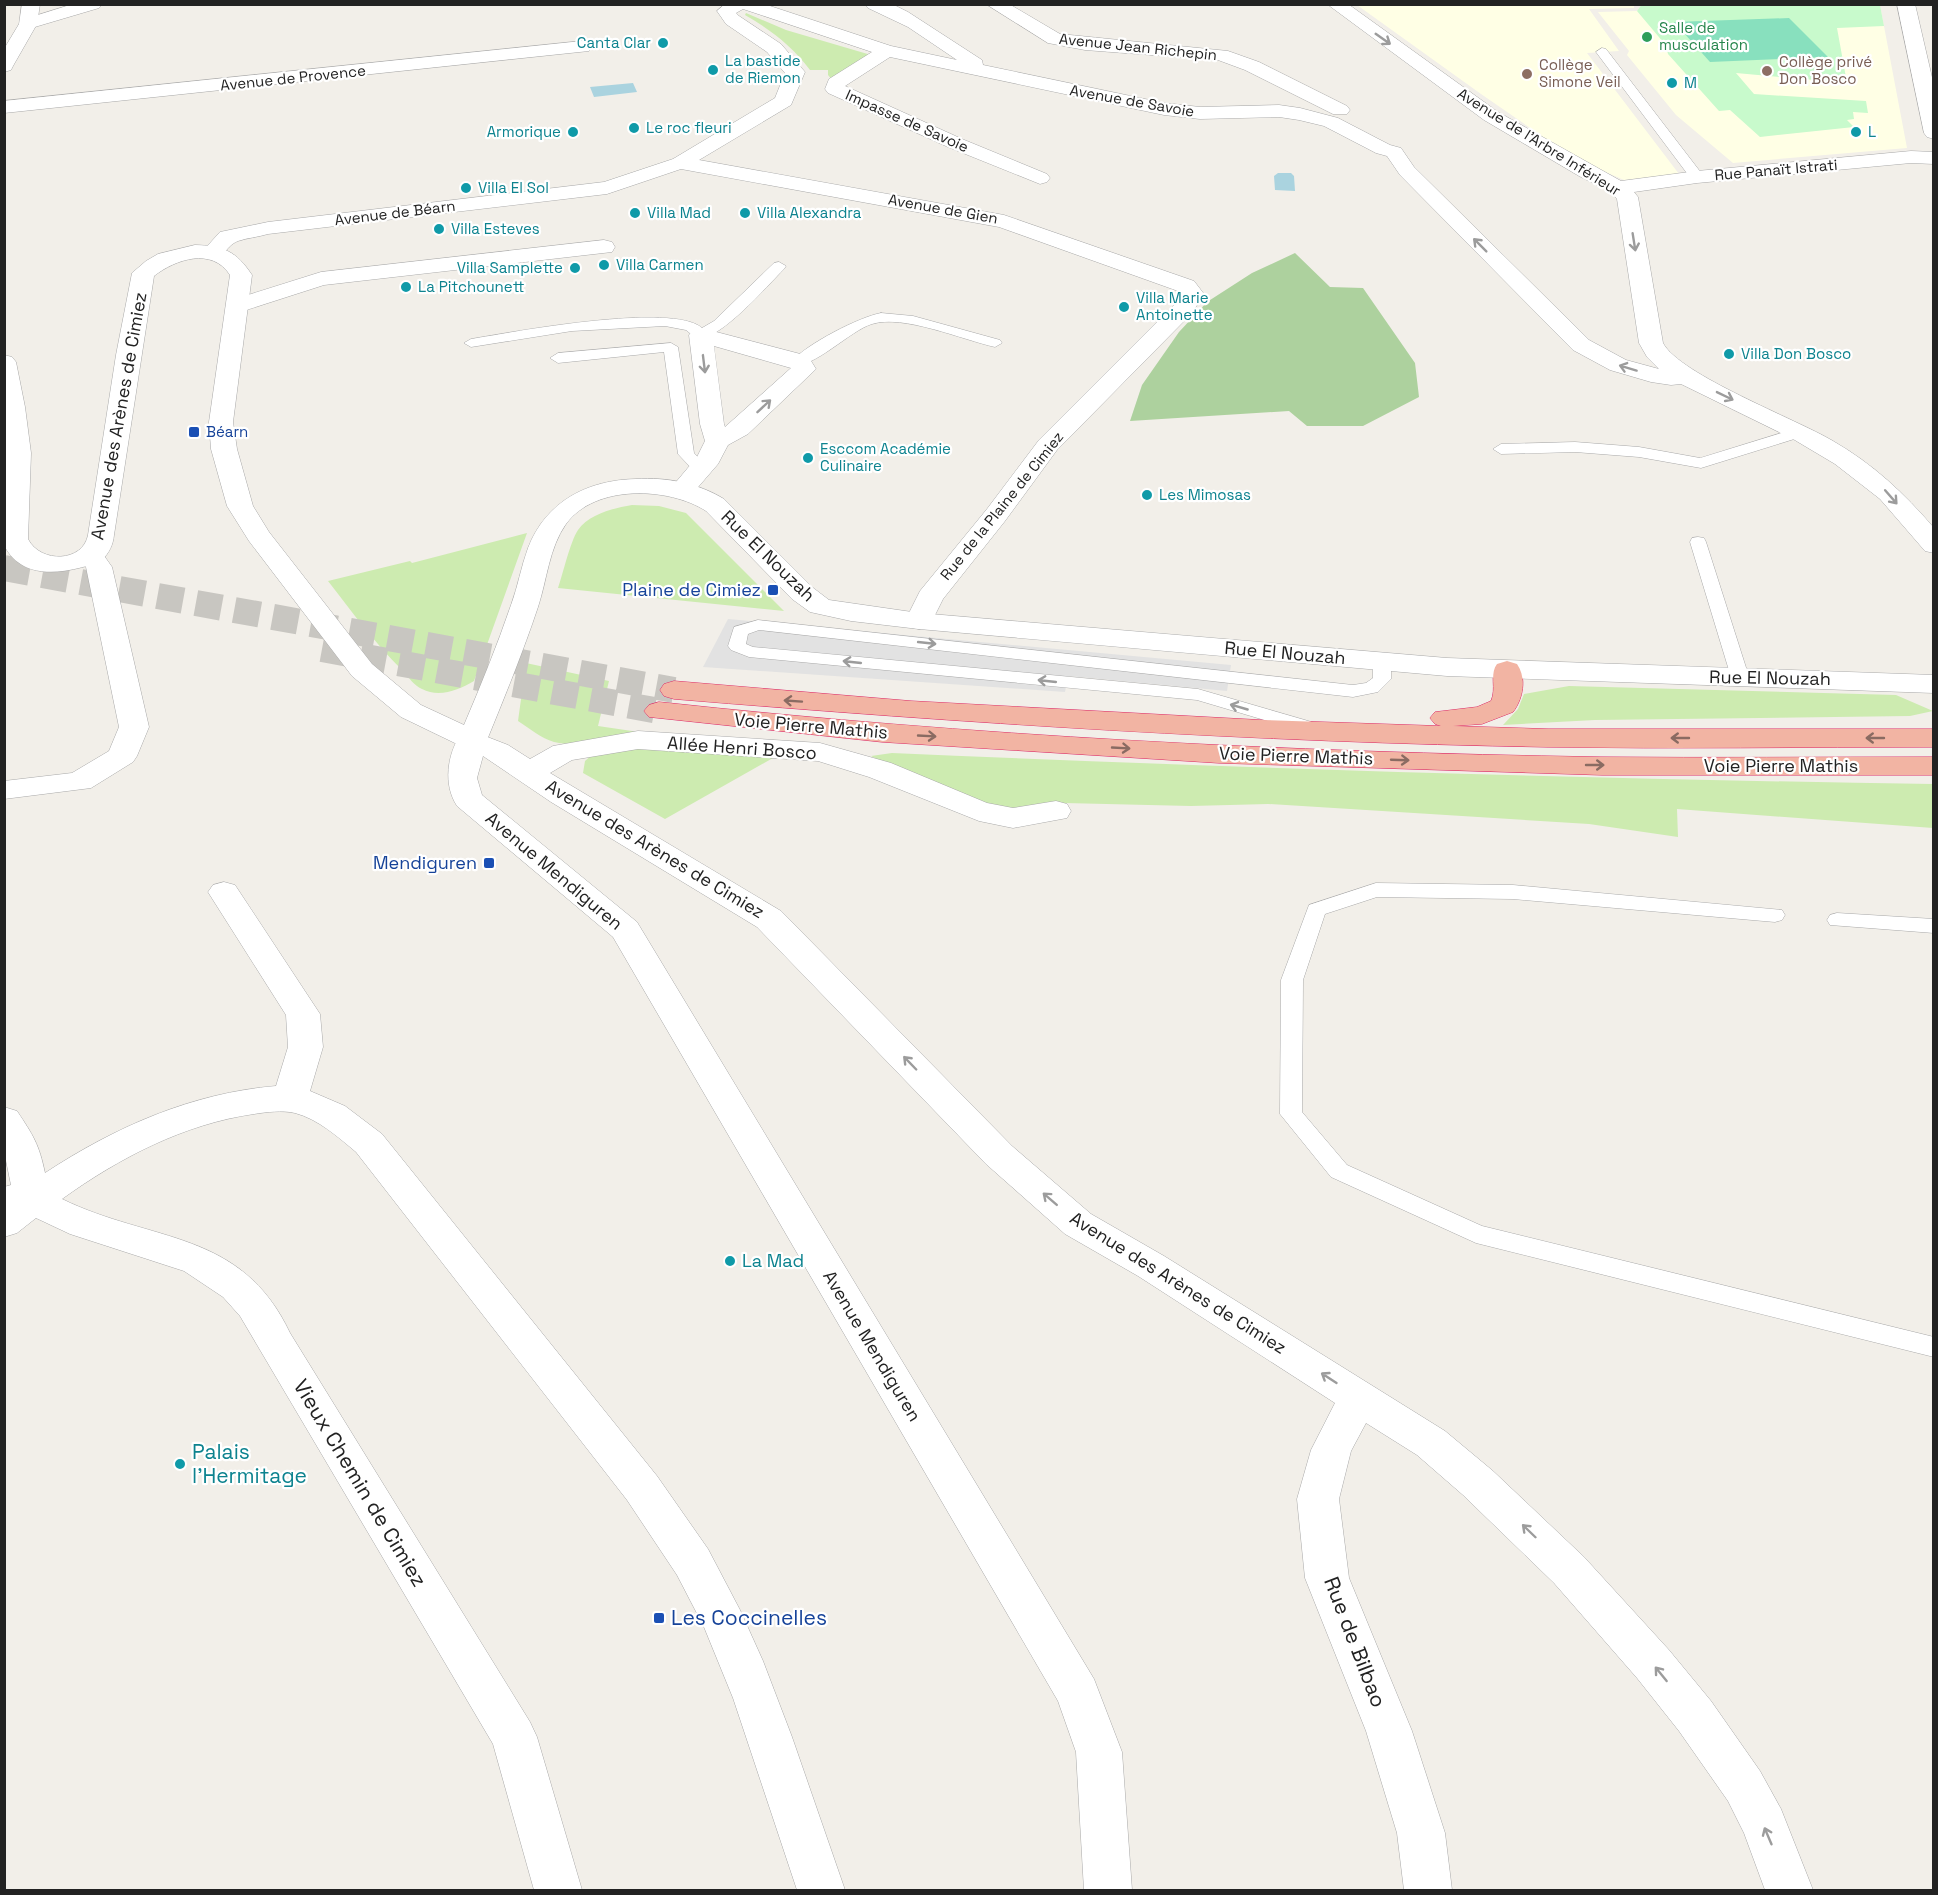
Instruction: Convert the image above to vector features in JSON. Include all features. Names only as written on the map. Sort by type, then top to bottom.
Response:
[{"type":"highway","points":[[1316,729],[1482,715],[1503,706],[1508,695],[1507,670]]},
{"type":"highway","name":"Voie Pierre Mathis","points":[[1934,738],[1548,738],[1261,729],[912,710],[666,700],[755,722],[907,735],[1258,756],[1558,765],[1934,766]]},
{"type":"street","points":[[4,66],[28,24],[31,4]]},
{"type":"street","points":[[28,24],[93,4]]},
{"type":"street","name":"Avenue de Béarn","points":[[212,252],[228,237],[268,228],[607,188],[680,163],[784,101],[795,72],[774,48],[732,20],[726,11],[739,4]]},
{"type":"street","name":"Avenue de Savoie","points":[[745,4],[887,51],[991,75],[1164,109],[1200,113],[1279,111],[1331,122],[1383,149],[1394,152],[1416,180],[1581,345],[1618,365],[1640,372],[1671,378],[1685,376]]},
{"type":"street","points":[[874,4],[923,28],[991,75]]},
{"type":"street","name":"Avenue Jean Richepin","points":[[995,4],[1055,39],[1084,44],[1221,55],[1252,66],[1399,141],[1402,147],[1394,152]]},
{"type":"street","name":"Avenue de l'Arbre Inférieur","points":[[1336,4],[1491,116],[1586,172],[1618,188],[1627,198],[1651,343],[1656,352],[1685,376],[1839,456],[1878,484],[1934,545]]},
{"type":"street","points":[[1906,4],[1934,133]]},
{"type":"street","name":"Avenue de Provence","points":[[4,107],[582,47]]},
{"type":"street","name":"Impasse de Savoie","points":[[887,51],[836,83],[835,89],[955,144],[1040,178]]},
{"type":"street","name":"Rue Panaït Istrati","points":[[1618,188],[1697,177],[1911,157],[1934,158]]},
{"type":"street","name":"Avenue de Gien","points":[[680,163],[1004,221],[1186,286],[1193,294]]},
{"type":"street","points":[[237,306],[321,279],[604,247]]},
{"type":"street","name":"Avenue des Arènes de Cimiez","points":[[4,362],[13,407],[11,459],[15,539],[23,557],[35,563],[55,564],[91,556],[99,546],[143,273],[164,257],[178,254],[212,252],[233,260],[241,275],[221,422],[226,459],[240,506],[258,535],[362,670],[411,711],[496,751],[562,795],[769,919],[999,1155],[1078,1224],[1151,1266],[1431,1443],[1486,1491],[1569,1570],[1653,1664],[1707,1733],[1744,1786],[1764,1825],[1789,1890]]},
{"type":"street","name":"Rue de la Plaine de Cimiez","points":[[919,621],[930,597],[996,515],[1048,445],[1184,308],[1193,294]]},
{"type":"street","points":[[692,479],[709,459],[717,441],[739,429],[804,369],[800,361],[701,335],[712,424],[717,441]]},
{"type":"street","name":"Rue El Nouzah","points":[[472,740],[514,636],[549,529],[561,514],[573,504],[600,492],[623,486],[692,479],[701,495],[715,505],[802,593],[820,606],[851,613],[1382,662],[1507,670],[1934,684]]},
{"type":"street","points":[[4,790],[80,781],[122,756],[134,727],[99,567],[91,556]]},
{"type":"street","name":"Avenue Mendiguren","points":[[472,740],[462,778],[468,799],[625,930],[1078,1693],[1099,1752],[1108,1890]]},
{"type":"street","name":"Allée Henri Bosco","points":[[530,772],[564,753],[638,740],[820,753],[880,770],[979,811],[1013,818],[1056,811]]},
{"type":"street","points":[[224,892],[303,1014],[308,1035],[302,1064],[289,1099]]},
{"type":"street","points":[[14,1206],[85,1165],[167,1125],[200,1112],[239,1103],[289,1099],[332,1113],[369,1143],[642,1488],[681,1544],[707,1587],[734,1646],[821,1890]]},
{"type":"street","points":[[4,1120],[22,1148],[14,1206]]},
{"type":"street","name":"Vieux Chemin de Cimiez","points":[[14,1206],[196,1258],[231,1280],[256,1306],[274,1341],[514,1737],[558,1890]]},
{"type":"street","name":"Rue de Bilbao","points":[[1359,1397],[1331,1450],[1318,1499],[1327,1578],[1389,1731],[1421,1833],[1428,1890]]},
{"type":"lane","points":[[1602,52],[1697,177]]},
{"type":"lane","points":[[471,344],[572,327],[665,322],[691,326],[701,335],[719,324],[779,266]]},
{"type":"lane","points":[[800,361],[867,321],[887,317],[995,343]]},
{"type":"lane","points":[[558,358],[671,347],[686,454],[692,479]]},
{"type":"lane","points":[[1501,449],[1575,447],[1639,452],[1701,463],[1798,433]]},
{"type":"lane","points":[[1698,542],[1740,677]]},
{"type":"lane","points":[[1316,729],[1198,695],[749,652],[737,646],[740,631],[758,625],[1353,691],[1372,688],[1382,679],[1382,662]]},
{"type":"lane","points":[[1775,915],[1513,892],[1376,890],[1316,910],[1292,980],[1291,1114],[1339,1171],[1476,1234],[1934,1347]]},
{"type":"lane","points":[[1838,920],[1934,926]]},
{"type":"shaded area","name":"Collège privé Don Bosco","points":[[1642,4],[1880,5],[1907,148],[1733,163],[1676,115],[1627,55],[1629,51],[1598,12],[1637,11]]},
{"type":"shaded area","name":"Collège Simone Veil","points":[[1357,5],[1634,5],[1634,8],[1589,9],[1619,51],[1587,53],[1679,174],[1624,180],[1575,159]]},
{"type":"shaded area","points":[[728,619],[1231,665],[1227,691],[1068,676],[1065,692],[703,667]]},
{"type":"green space","points":[[1642,4],[1880,5],[1884,26],[1837,28],[1847,83],[1736,73],[1754,94],[1866,101],[1868,113],[1853,112],[1854,119],[1847,120],[1854,127],[1760,137],[1730,110],[1719,111],[1668,54],[1669,49],[1637,11]]},
{"type":"green space","points":[[746,13],[786,30],[871,55],[832,80],[828,75],[828,70],[810,70],[788,46],[745,15]]},
{"type":"green space","points":[[1789,18],[1828,57],[1710,62],[1674,22]]},
{"type":"green space","points":[[1295,253],[1330,287],[1363,288],[1415,363],[1419,397],[1363,426],[1307,426],[1289,411],[1130,421],[1142,385],[1179,332],[1207,302],[1252,273]]},
{"type":"green space","points":[[632,505],[659,506],[686,513],[784,611],[558,588],[572,542],[583,524],[602,513]]},
{"type":"green space","points":[[527,533],[474,681],[449,692],[435,693],[419,688],[373,638],[328,581],[410,561],[412,563]]},
{"type":"green space","points":[[526,663],[609,681],[598,726],[666,736],[579,744],[554,742],[545,738],[518,721]]},
{"type":"green space","points":[[1569,686],[1896,695],[1933,711],[1910,716],[1595,720],[1503,725],[1518,709],[1524,694]]},
{"type":"green space","points":[[649,747],[773,758],[665,819],[583,773],[585,761],[594,753]]},
{"type":"green space","points":[[892,753],[1412,772],[1933,784],[1933,828],[1677,809],[1678,837],[1589,824],[1268,804],[1191,806],[1064,803],[1007,810],[971,799],[902,772],[871,756]]},
{"type":"water","points":[[633,83],[637,92],[594,97],[590,87]]},
{"type":"water","points":[[1278,173],[1291,173],[1294,176],[1295,191],[1275,190],[1274,176]]},
{"type":"tunnel","points":[[4,568],[674,690]]},
{"type":"tunnel","points":[[322,649],[659,711]]},
{"type":"place","name":"Salle de musculation","points":[[1647,37]]},
{"type":"place","name":"Canta Clar","points":[[663,43]]},
{"type":"place","name":"La bastide de Riemon","points":[[713,70]]},
{"type":"place","name":"Collège privé Don Bosco","points":[[1767,71]]},
{"type":"place","name":"Collège Simone Veil","points":[[1527,74]]},
{"type":"place","name":"M","points":[[1672,83]]},
{"type":"place","name":"Le roc fleuri","points":[[634,128]]},
{"type":"place","name":"Armorique","points":[[573,132]]},
{"type":"place","name":"L","points":[[1856,132]]},
{"type":"place","name":"Villa El Sol","points":[[466,188]]},
{"type":"place","name":"Villa Mad","points":[[635,213]]},
{"type":"place","name":"Villa Alexandra","points":[[745,213]]},
{"type":"place","name":"Villa Esteves","points":[[439,229]]},
{"type":"place","name":"Villa Carmen","points":[[604,265]]},
{"type":"place","name":"Villa Samplette","points":[[575,268]]},
{"type":"place","name":"La Pitchounett","points":[[406,287]]},
{"type":"place","name":"Villa Marie Antoinette","points":[[1124,307]]},
{"type":"place","name":"Villa Don Bosco","points":[[1729,354]]},
{"type":"place","name":"Béarn","points":[[194,432]]},
{"type":"place","name":"Esccom Académie Culinaire","points":[[808,458]]},
{"type":"place","name":"Les Mimosas","points":[[1147,495]]},
{"type":"place","name":"Plaine de Cimiez","points":[[773,590]]},
{"type":"place","name":"Mendiguren","points":[[489,863]]},
{"type":"place","name":"La Mad","points":[[730,1261]]},
{"type":"place","name":"Palais l'Hermitage","points":[[180,1464]]},
{"type":"place","name":"Les Coccinelles","points":[[659,1618]]}]
